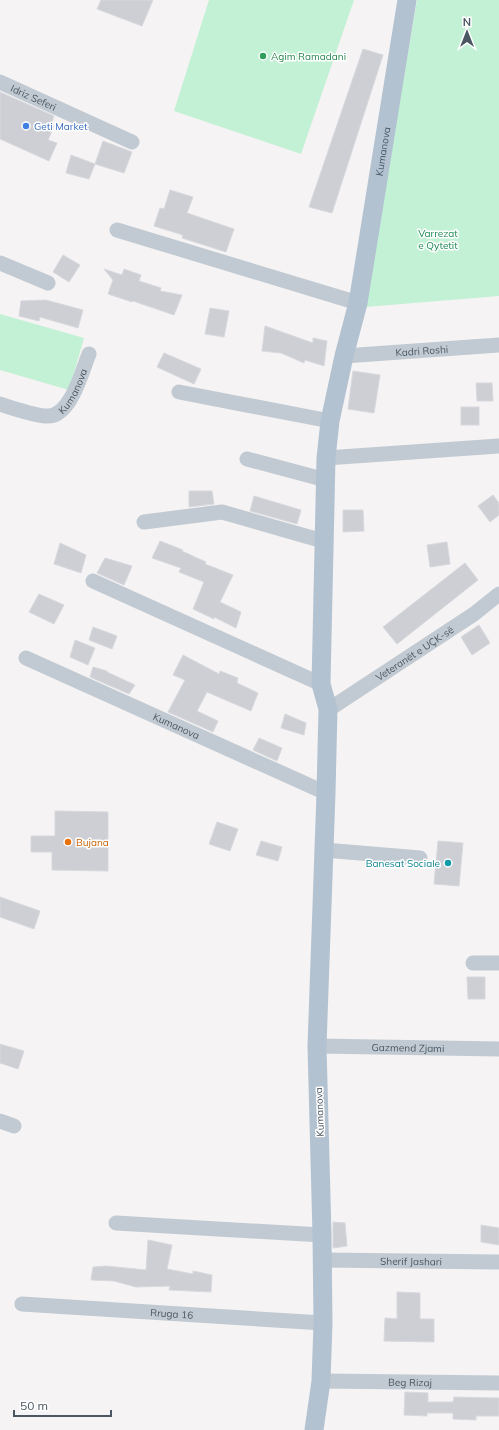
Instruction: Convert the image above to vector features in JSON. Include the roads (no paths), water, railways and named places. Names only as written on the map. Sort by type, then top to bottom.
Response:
[{"type":"main road","name":"Kumanova","points":[[314,1430],[321,1381],[323,1323],[317,1046],[328,709],[321,684],[326,458],[330,421],[344,356],[358,303],[407,0]]},
{"type":"street","name":"Idriz Seferi","points":[[0,82],[132,142]]},
{"type":"street","points":[[117,230],[358,303]]},
{"type":"street","points":[[0,263],[48,283]]},
{"type":"street","name":"Kadri Roshi","points":[[344,356],[499,345]]},
{"type":"street","name":"Kumanova","points":[[0,404],[48,416],[55,415],[63,410],[72,396],[89,354]]},
{"type":"street","points":[[179,392],[330,421]]},
{"type":"street","points":[[326,458],[499,446]]},
{"type":"street","points":[[247,459],[326,480]]},
{"type":"street","points":[[144,522],[222,512],[323,541]]},
{"type":"street","points":[[93,581],[321,684]]},
{"type":"street","name":"Veteranët e UÇK-së","points":[[328,709],[474,614],[499,594]]},
{"type":"street","name":"Kumanova","points":[[26,658],[326,793]]},
{"type":"street","points":[[324,850],[420,858]]},
{"type":"street","points":[[473,963],[499,963]]},
{"type":"street","name":"Gazmend Zjami","points":[[317,1046],[499,1048]]},
{"type":"street","points":[[116,1224],[322,1235]]},
{"type":"street","name":"Sherif Jashari","points":[[322,1260],[499,1262]]},
{"type":"street","name":"Rruga 16","points":[[22,1304],[323,1323]]},
{"type":"street","name":"Beg Rizaj","points":[[321,1381],[499,1383]]},
{"type":"place","name":"Agim Ramadani","points":[[263,56]]},
{"type":"place","name":"Geti Market","points":[[26,126]]},
{"type":"place","name":"Bujana","points":[[68,842]]},
{"type":"place","name":"Banesat Sociale","points":[[448,863]]},
{"type":"park label","name":"Varrezat e Qytetit","points":[[438,238]]}]
